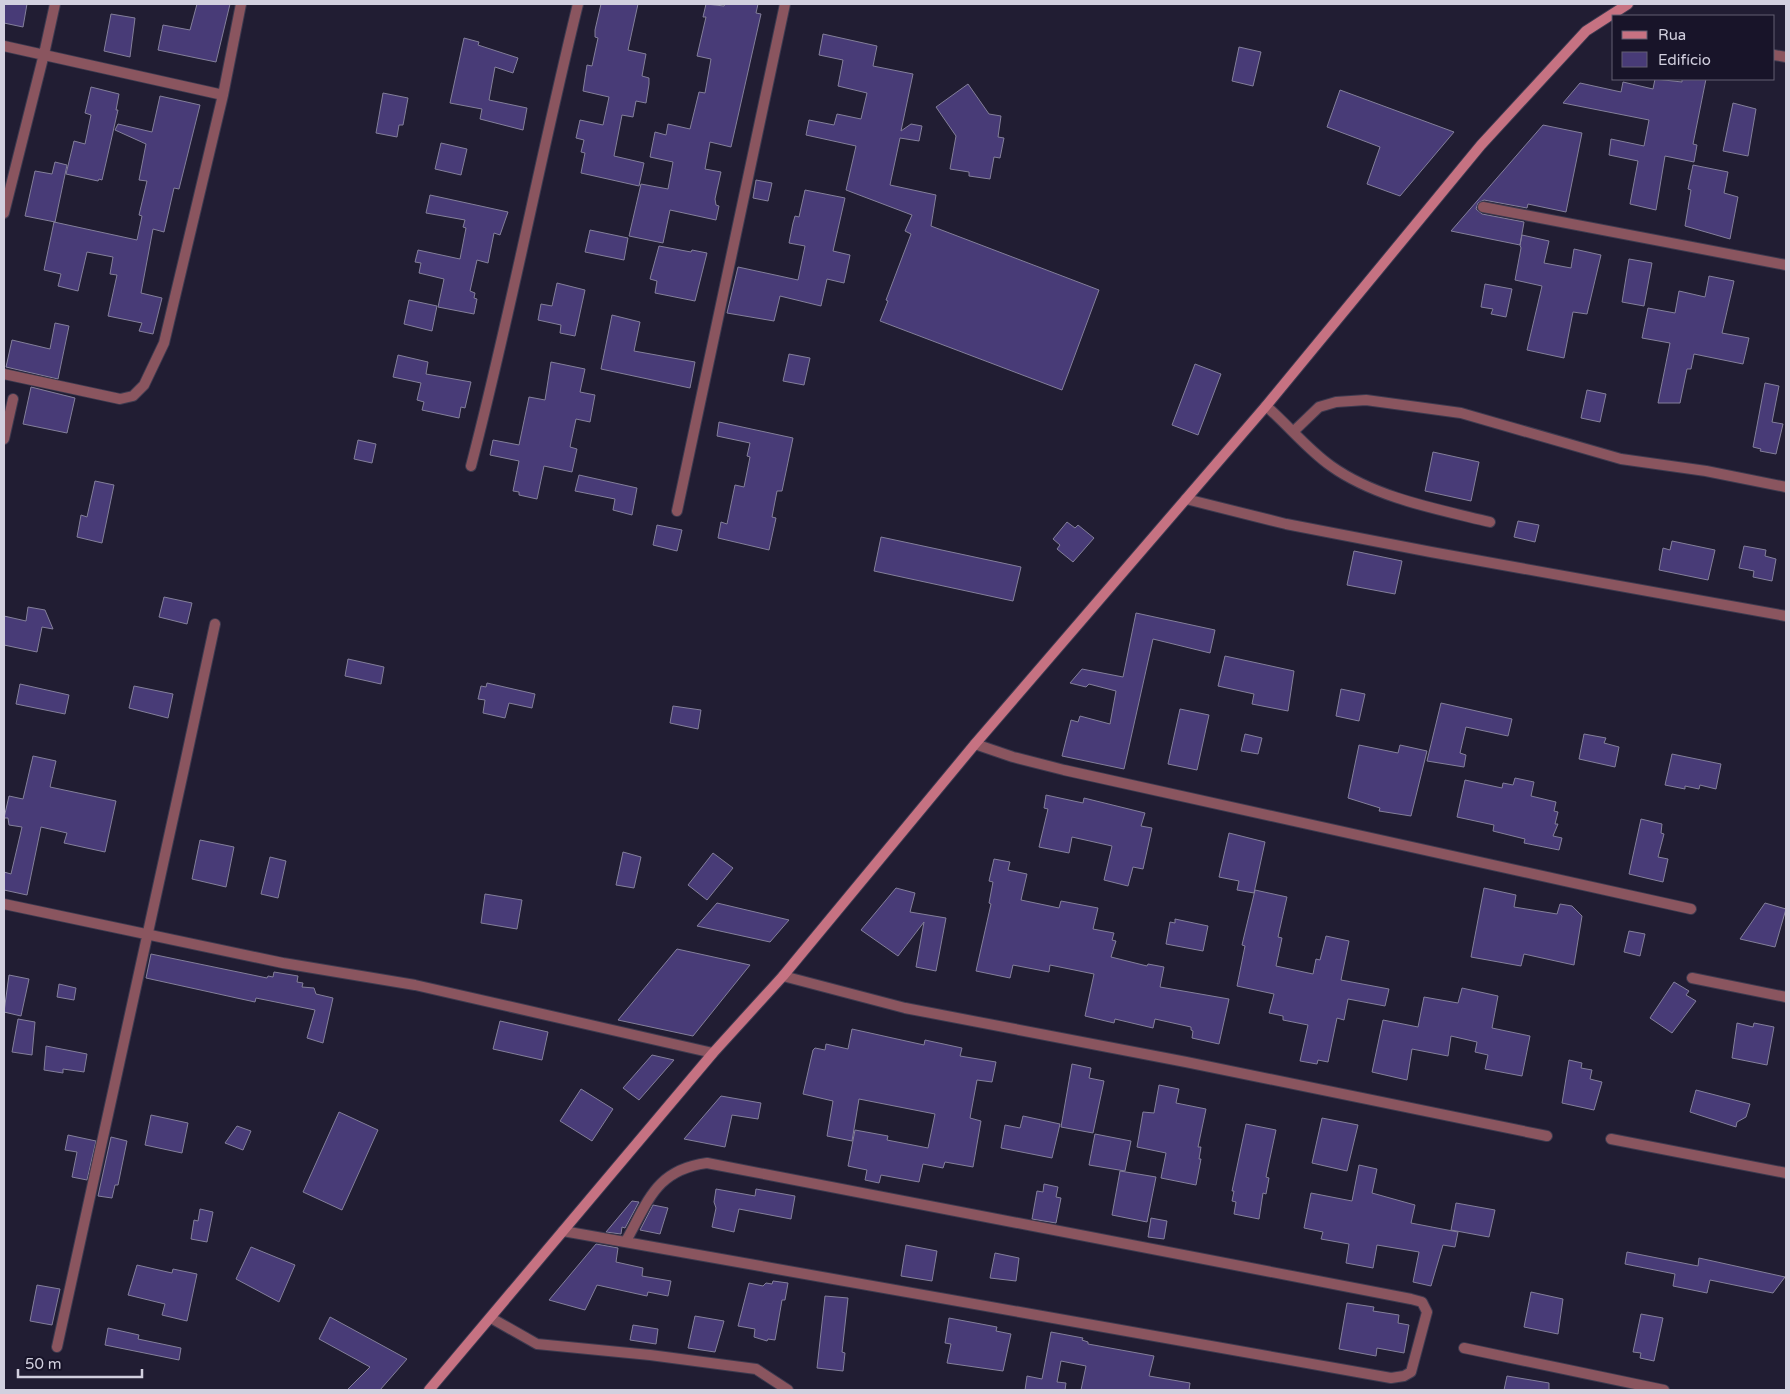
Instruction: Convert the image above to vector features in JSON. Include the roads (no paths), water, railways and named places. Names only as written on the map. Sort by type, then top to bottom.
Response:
[{"type":"street","points":[[4,213],[55,4]]},
{"type":"street","points":[[4,374],[120,399],[133,396],[144,385],[164,343],[223,95],[241,4]]},
{"type":"street","points":[[471,466],[499,358],[559,81],[578,4]]},
{"type":"street","points":[[677,512],[785,4]]},
{"type":"street","points":[[429,1390],[713,1053],[783,976],[975,744],[1266,406],[1481,145],[1586,31],[1628,4]]},
{"type":"street","points":[[4,46],[223,95]]},
{"type":"street","points":[[1483,207],[1786,265]]},
{"type":"street","points":[[4,439],[13,399]]},
{"type":"street","points":[[1294,431],[1319,408],[1336,402],[1366,400],[1461,413],[1621,460],[1706,471],[1786,487]]},
{"type":"street","points":[[1266,406],[1294,431],[1316,455],[1347,476],[1418,503],[1490,522]]},
{"type":"street","points":[[1186,499],[1286,524],[1786,616]]},
{"type":"street","points":[[57,1347],[149,934],[215,624]]},
{"type":"street","points":[[975,744],[1013,757],[1064,770],[1691,909]]},
{"type":"street","points":[[4,904],[283,963],[415,985],[713,1053]]},
{"type":"street","points":[[783,976],[905,1008],[1186,1062],[1547,1136]]},
{"type":"street","points":[[1692,978],[1786,997]]},
{"type":"street","points":[[1611,1139],[1786,1173]]},
{"type":"street","points":[[563,1231],[1391,1378],[1404,1376],[1412,1372],[1427,1312],[1422,1302],[1411,1299],[707,1163],[688,1166],[668,1176],[651,1197],[626,1241]]},
{"type":"street","points":[[491,1318],[538,1344],[650,1355],[756,1369],[788,1390]]},
{"type":"street","points":[[1464,1348],[1664,1390]]}]
